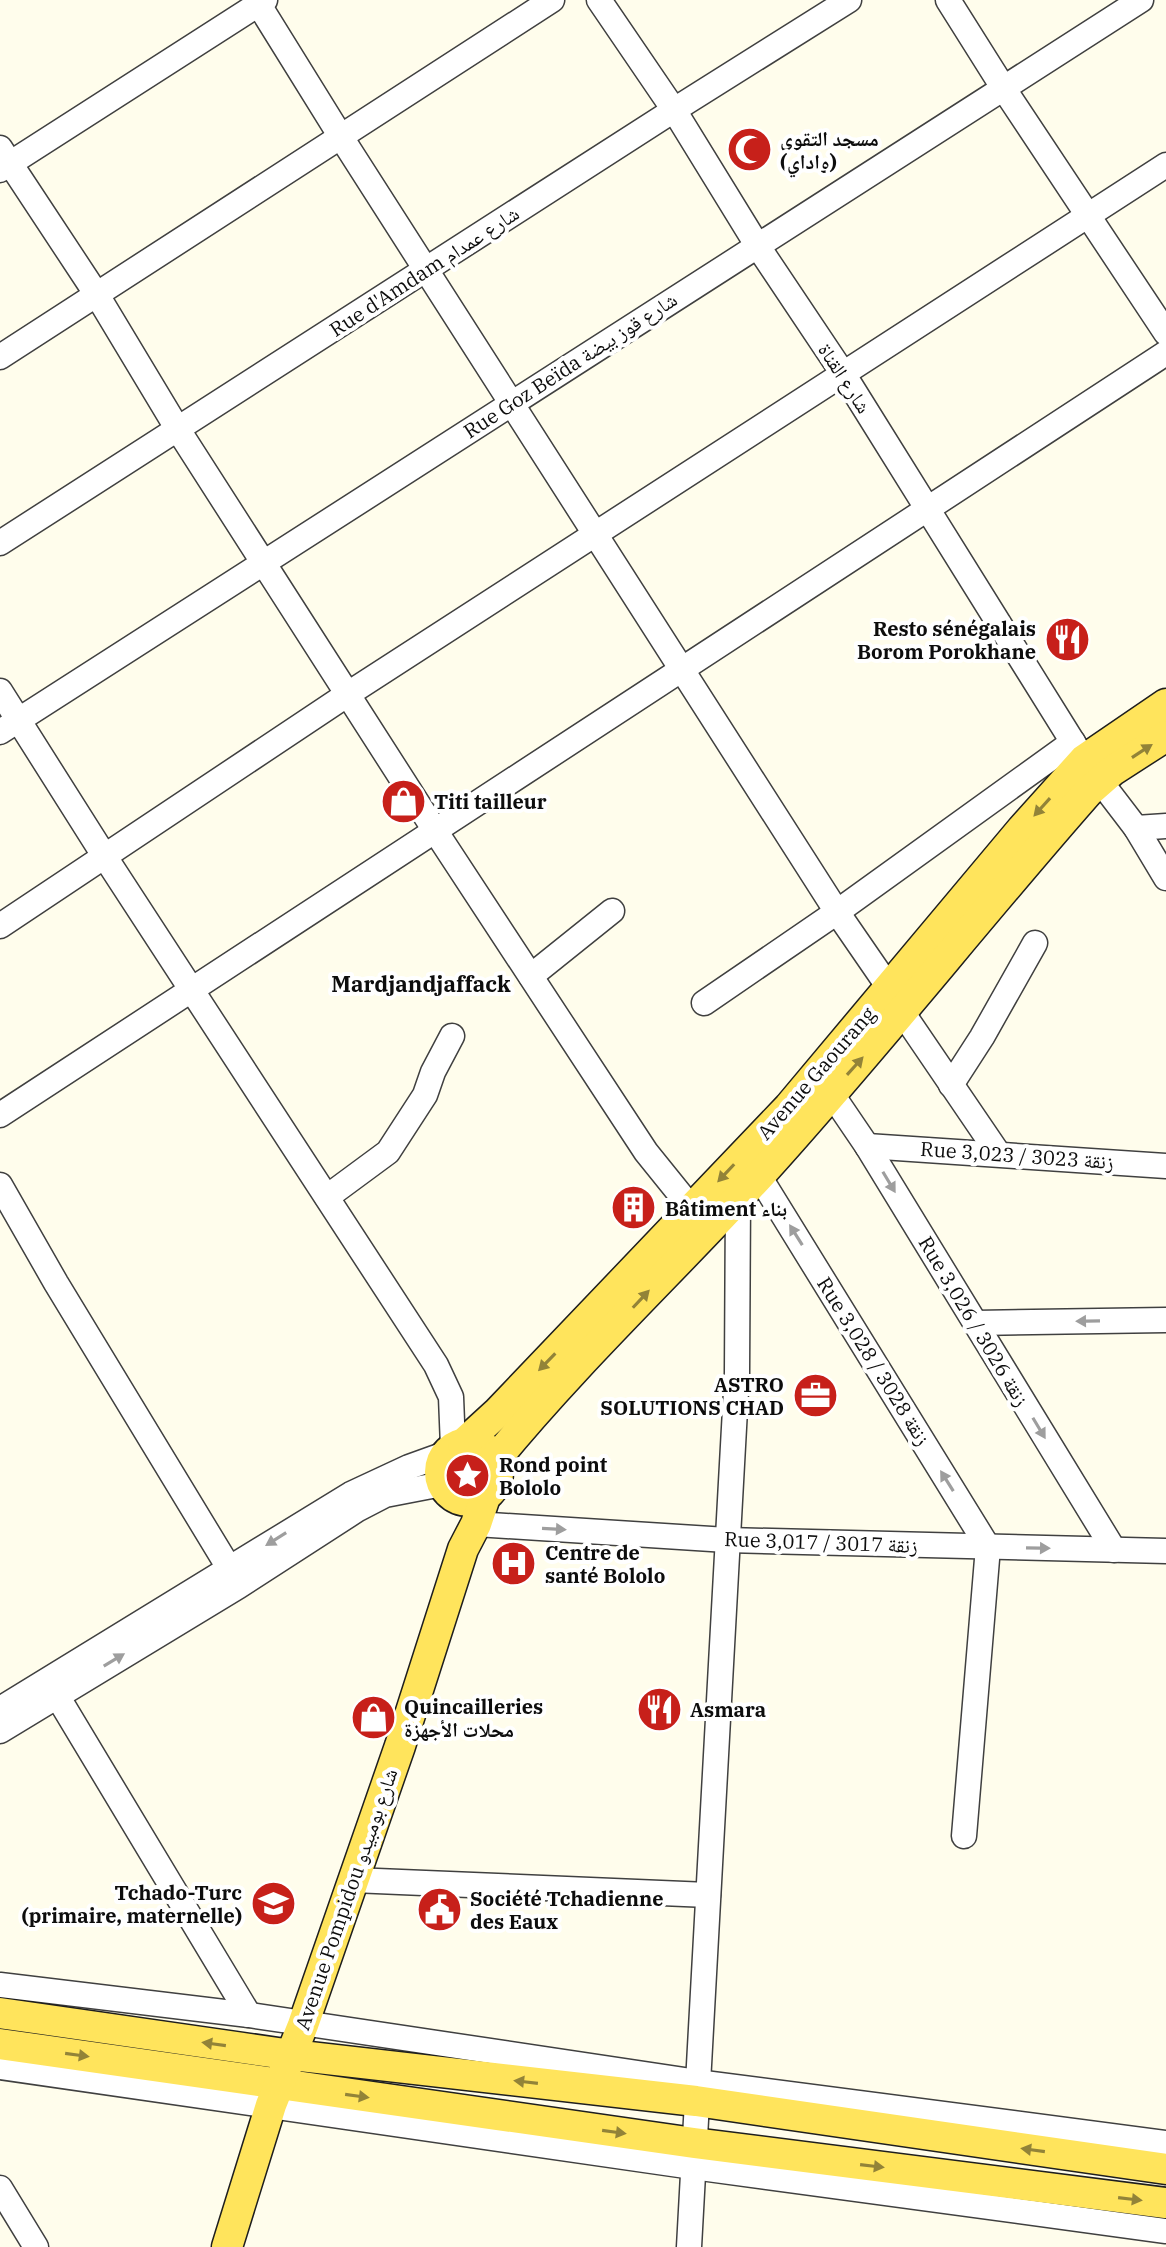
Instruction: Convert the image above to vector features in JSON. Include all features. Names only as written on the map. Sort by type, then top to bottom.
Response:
[{"type":"main road","name":"Avenue Gaourang","points":[[454,1448],[498,1412],[789,1107],[896,1000],[1041,845],[1086,761],[1166,704]]},
{"type":"main road","name":"Avenue Gaourang","points":[[1086,761],[1112,771],[1166,736]]},
{"type":"main road","name":"Avenue Gaourang","points":[[495,1460],[524,1425],[759,1176],[831,1093],[896,1000]]},
{"type":"main road","points":[[482,1446],[495,1460],[497,1480],[465,1511],[439,1474],[454,1448],[482,1446]]},
{"type":"main road","name":"Avenue Pompidou شارع بومبيدو","points":[[227,2247],[275,2095],[303,2025],[353,1880],[465,1511]]},
{"type":"main road","points":[[0,2013],[292,2055],[697,2092],[1166,2169]]},
{"type":"main road","points":[[0,2044],[275,2095],[694,2155],[1166,2203]]},
{"type":"street","points":[[0,357],[552,0]]},
{"type":"street","name":"شارع القناة","points":[[599,0],[674,110],[757,245],[844,375],[1086,761],[1136,828],[1166,878]]},
{"type":"street","name":"Rue d'Amdam شارع عمدام","points":[[0,543],[849,0]]},
{"type":"street","points":[[948,0],[1087,217],[1166,333]]},
{"type":"street","name":"Rue Goz Beïda شارع قوز بيضة","points":[[9,726],[1141,0]]},
{"type":"street","points":[[692,1209],[646,1152],[177,428],[97,295],[3,161],[260,1],[426,271],[513,402],[837,912],[998,1153]]},
{"type":"street","points":[[0,926],[348,694],[1166,165]]},
{"type":"street","points":[[0,1115],[1166,353]]},
{"type":"street","points":[[0,691],[9,726],[105,857],[436,1365],[451,1397],[454,1448],[351,1494],[0,1709]]},
{"type":"street","points":[[704,1003],[837,912],[1086,761]]},
{"type":"street","points":[[1136,828],[1166,826]]},
{"type":"street","points":[[531,976],[612,911]]},
{"type":"street","points":[[951,1085],[1035,943]]},
{"type":"street","points":[[327,1197],[388,1152],[425,1095],[452,1036]]},
{"type":"street","name":"Rue 3,026 / زنقة 3026","points":[[831,1093],[867,1146],[1114,1550]]},
{"type":"street","name":"Rue 3,023 / زنقة 3023","points":[[867,1146],[1166,1166]]},
{"type":"street","name":"Rue 3,028 / زنقة 3028","points":[[759,1176],[988,1547]]},
{"type":"street","points":[[0,1185],[229,1568]]},
{"type":"street","points":[[689,2247],[737,1373],[738,1197]]},
{"type":"street","points":[[976,1323],[1166,1320]]},
{"type":"street","name":"Rue 3,017 / زنقة 3017","points":[[0,1731],[385,1495],[465,1511],[727,1540],[1166,1551]]},
{"type":"street","points":[[964,1836],[988,1547]]},
{"type":"street","points":[[56,1694],[249,2015]]},
{"type":"street","points":[[353,1880],[708,1895]]},
{"type":"street","points":[[0,1985],[249,2015],[697,2092],[1166,2143]]},
{"type":"street","points":[[0,2067],[275,2095]]},
{"type":"street","points":[[694,2155],[1166,2231]]},
{"type":"street","points":[[0,2188],[36,2247]]},
{"type":"place","name":"مسجد التقوى (واداي)","points":[[749,150]]},
{"type":"place","name":"Resto sénégalais Borom Porokhane","points":[[1067,640]]},
{"type":"place","name":"Titi tailleur","points":[[403,801]]},
{"type":"place","name":"Bâtiment بناء","points":[[634,1208]]},
{"type":"place","name":"ASTRO SOLUTIONS CHAD","points":[[815,1396]]},
{"type":"place","name":"Rond point Bololo","points":[[468,1475]]},
{"type":"place","name":"Centre de santé Bololo","points":[[514,1564]]},
{"type":"place","name":"Asmara","points":[[659,1709]]},
{"type":"place","name":"Quincailleries محلات الأجهزة","points":[[373,1718]]},
{"type":"place","name":"Tchado-Turc (primaire, maternelle)","points":[[273,1903]]},
{"type":"place","name":"Société Tchadienne des Eaux","points":[[439,1910]]},
{"type":"district","name":"Mardjandjaffack","points":[[421,983]]}]
